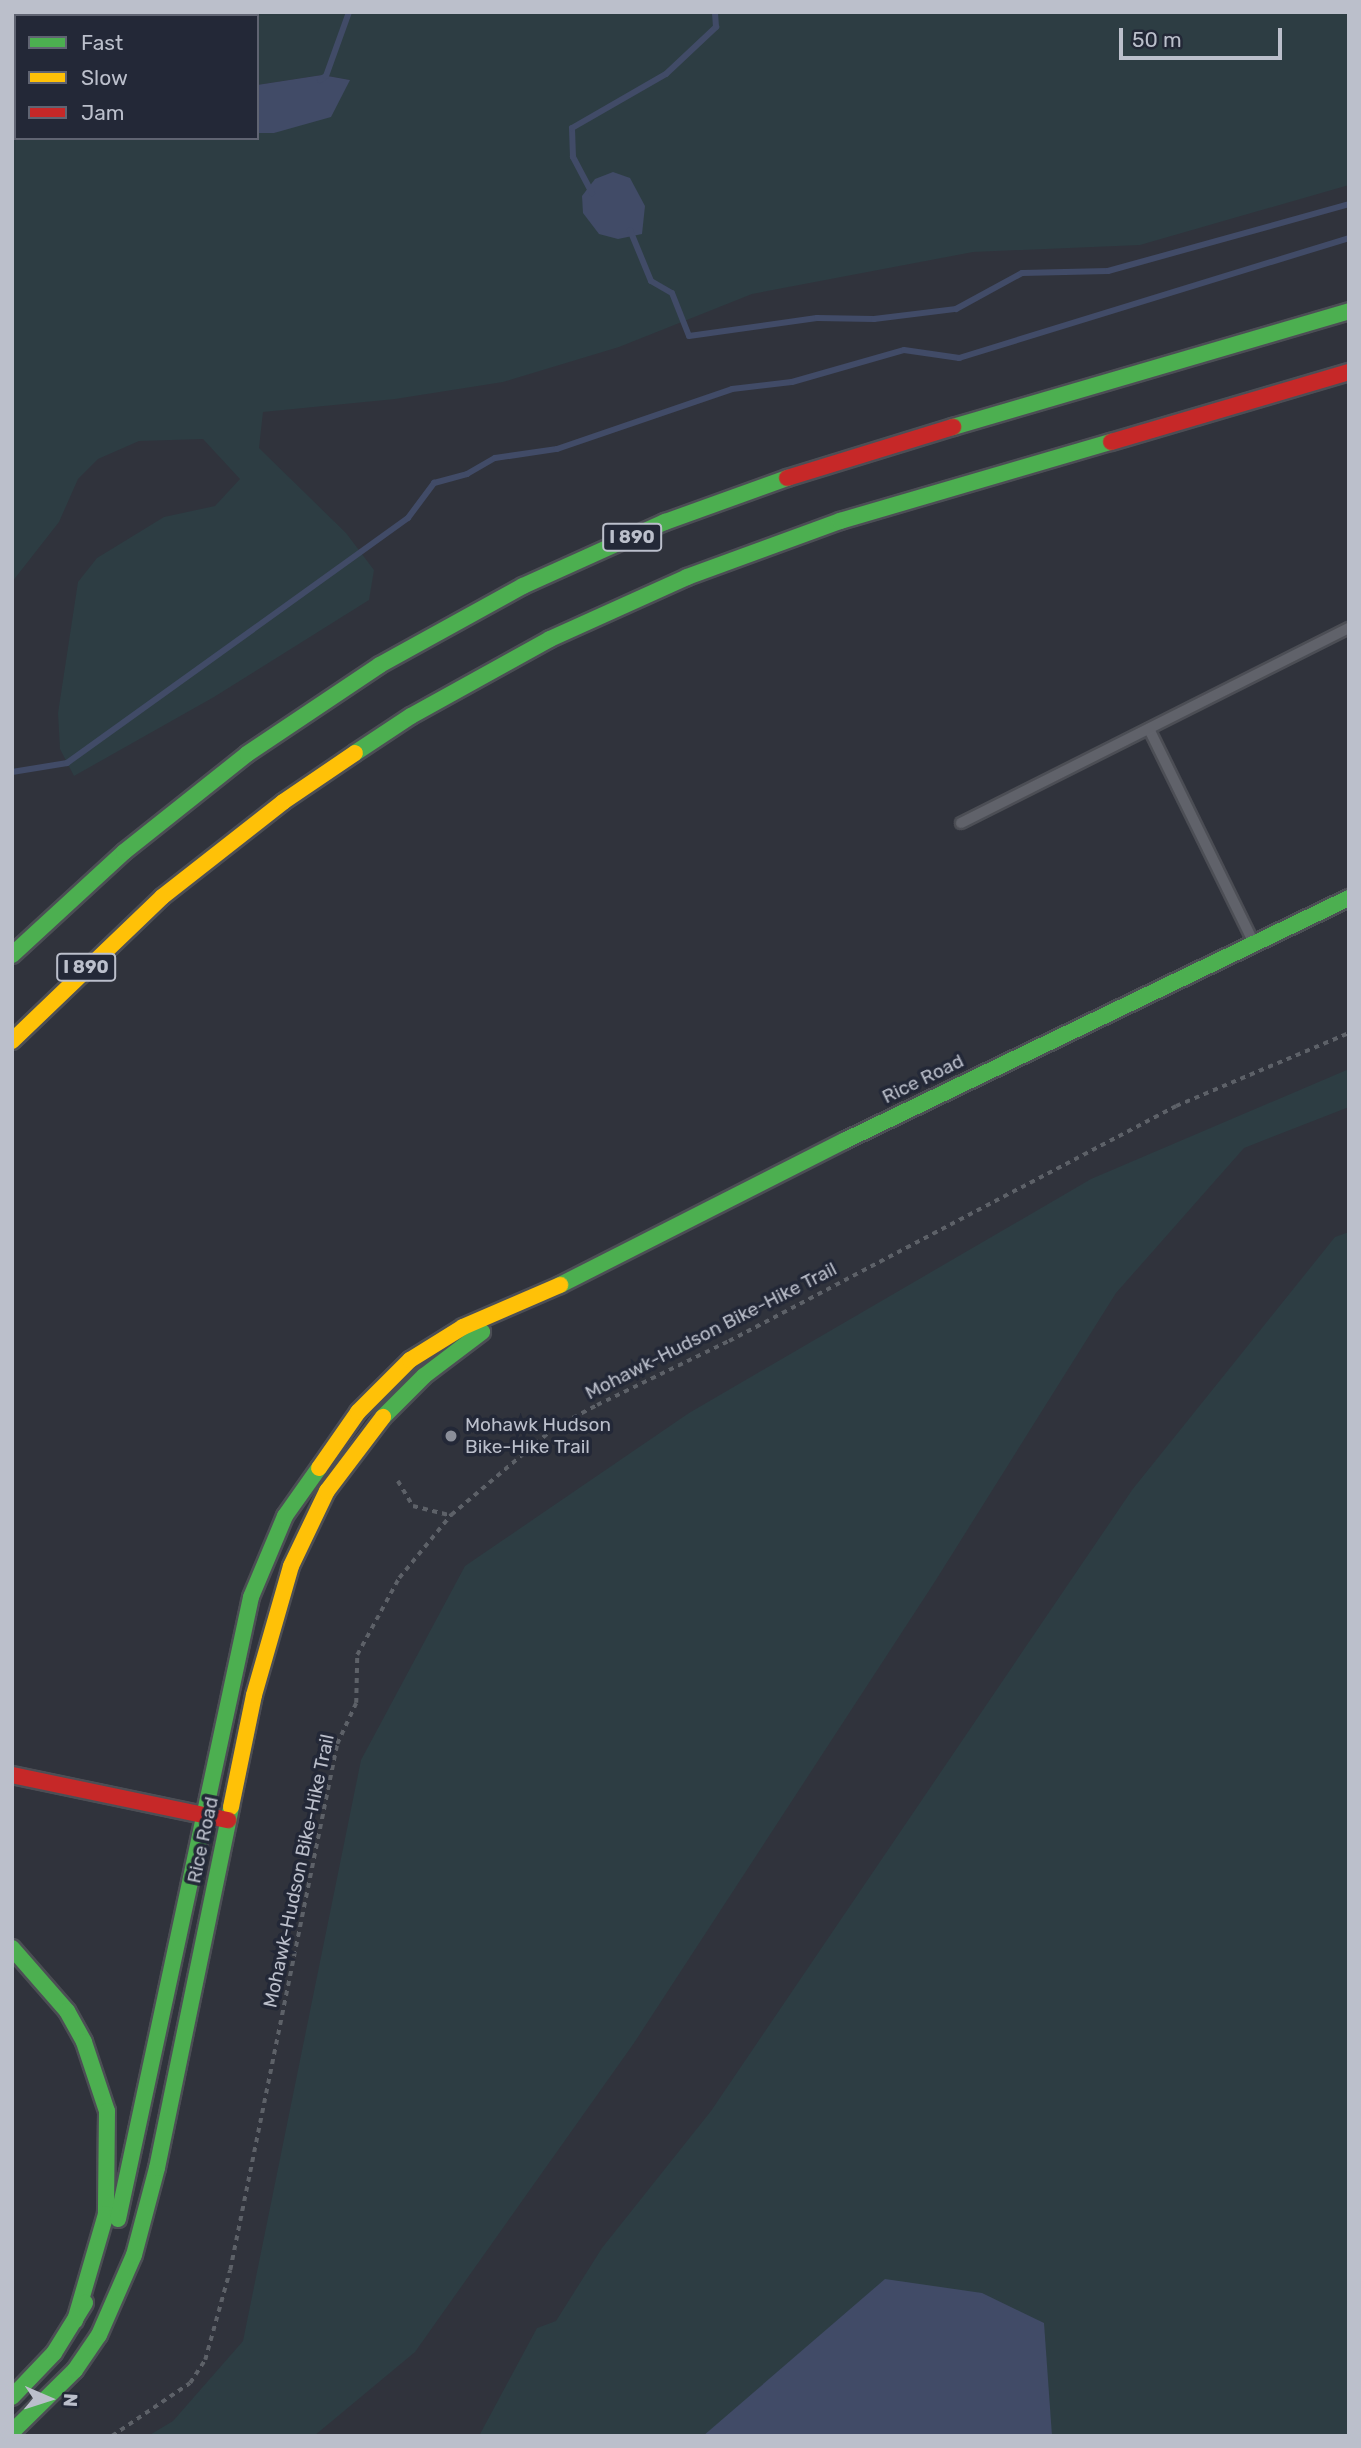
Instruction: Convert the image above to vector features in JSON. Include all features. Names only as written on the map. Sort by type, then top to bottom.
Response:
[{"type":"main road","name":"I 890","points":[[12,955],[124,852],[258,746],[380,665],[523,586],[665,522],[823,465],[1349,311]]},
{"type":"main road","name":"I 890","points":[[12,1041],[162,897],[283,802],[389,730],[482,674],[620,606],[762,548],[841,522],[1349,372]]},
{"type":"main road","points":[[32,1046],[162,897]]},
{"type":"main road","name":"Rice Road","points":[[12,2396],[54,2353],[94,2286],[122,2206],[251,1597],[285,1516],[307,1478],[358,1412],[410,1360],[463,1327],[519,1305],[1253,942],[1349,898]]},
{"type":"main road","name":"Rice Road","points":[[12,2432],[47,2402],[81,2361],[113,2306],[134,2255],[157,2168],[228,1820],[276,1607],[327,1492],[399,1399],[519,1305]]},
{"type":"main road","points":[[12,1774],[228,1820]]},
{"type":"main road","points":[[12,1948],[67,2011],[84,2042],[107,2110],[110,2146],[106,2214],[75,2321]]},
{"type":"lane","points":[[961,823],[1349,628]]},
{"type":"lane","points":[[1149,729],[1253,942]]},
{"type":"path","name":"Mohawk-Hudson Bike-Hike Trail","points":[[112,2436],[190,2383],[205,2360],[230,2270],[337,1744],[356,1703],[357,1655],[399,1578],[451,1515],[555,1427],[729,1341],[1176,1106],[1349,1033]]},
{"type":"path","points":[[398,1481],[412,1506],[451,1515]]},
{"type":"shaded area","points":[[12,12],[1349,12],[1349,185],[1140,245],[973,252],[752,294],[619,347],[503,382],[395,399],[263,412],[259,448],[346,533],[374,570],[369,600],[214,697],[74,776],[60,749],[58,713],[78,582],[97,558],[164,517],[215,506],[240,479],[203,439],[139,441],[98,459],[78,479],[59,522],[12,582]]},
{"type":"shaded area","points":[[1349,1069],[1349,1107],[1244,1148],[1116,1293],[934,1583],[634,2043],[415,2352],[314,2436],[148,2436],[173,2421],[243,2341],[361,1760],[465,1566],[689,1413],[1091,1179]]},
{"type":"shaded area","points":[[1349,1232],[1349,2436],[479,2436],[537,2328],[556,2321],[602,2248],[711,2111],[1132,1490],[1335,1237]]},
{"type":"water","points":[[322,75],[350,80],[331,117],[274,133],[259,133],[259,85]]},
{"type":"water","points":[[613,172],[630,178],[645,206],[642,234],[618,239],[599,234],[583,213],[582,196],[595,179]]},
{"type":"water","points":[[885,2279],[982,2293],[1044,2323],[1052,2436],[703,2436]]},
{"type":"waterway","points":[[320,80],[326,76],[349,12]]},
{"type":"waterway","points":[[592,193],[573,157],[572,128],[666,74],[716,27],[715,12]]},
{"type":"waterway","points":[[630,230],[651,281],[672,293],[689,336],[817,318],[874,319],[956,309],[1022,273],[1108,271],[1349,204]]},
{"type":"waterway","points":[[12,772],[67,763],[408,518],[434,483],[467,474],[495,458],[557,449],[732,389],[792,382],[904,350],[959,358],[1349,238]]},
{"type":"traffic: fast","points":[[953,427],[1349,311]]},
{"type":"traffic: fast","points":[[355,753],[411,716],[550,639],[687,577],[840,521],[1111,442]]},
{"type":"traffic: fast","points":[[12,955],[124,852],[247,754],[380,665],[523,586],[665,522],[787,478]]},
{"type":"traffic: fast","points":[[560,1285],[844,1141],[1349,898]]},
{"type":"traffic: fast","points":[[383,1417],[424,1376],[482,1332]]},
{"type":"traffic: fast","points":[[118,2219],[251,1597],[285,1516],[319,1468]]},
{"type":"traffic: fast","points":[[12,2432],[75,2370],[99,2335],[134,2255],[157,2168],[231,1807]]},
{"type":"traffic: fast","points":[[12,1948],[67,2011],[84,2042],[107,2111],[106,2214],[75,2321]]},
{"type":"traffic: fast","points":[[12,2397],[54,2353],[85,2303]]},
{"type":"traffic: slow","points":[[12,1041],[162,897],[283,802],[355,753]]},
{"type":"traffic: slow","points":[[319,1468],[358,1412],[410,1360],[463,1327],[560,1285]]},
{"type":"traffic: slow","points":[[231,1807],[254,1695],[291,1566],[327,1491],[383,1417]]},
{"type":"traffic: jam","points":[[1111,442],[1349,372]]},
{"type":"traffic: jam","points":[[787,478],[953,427]]},
{"type":"traffic: jam","points":[[12,1775],[228,1820]]},
{"type":"place","name":"Mohawk Hudson Bike-Hike Trail","points":[[451,1436]]}]
